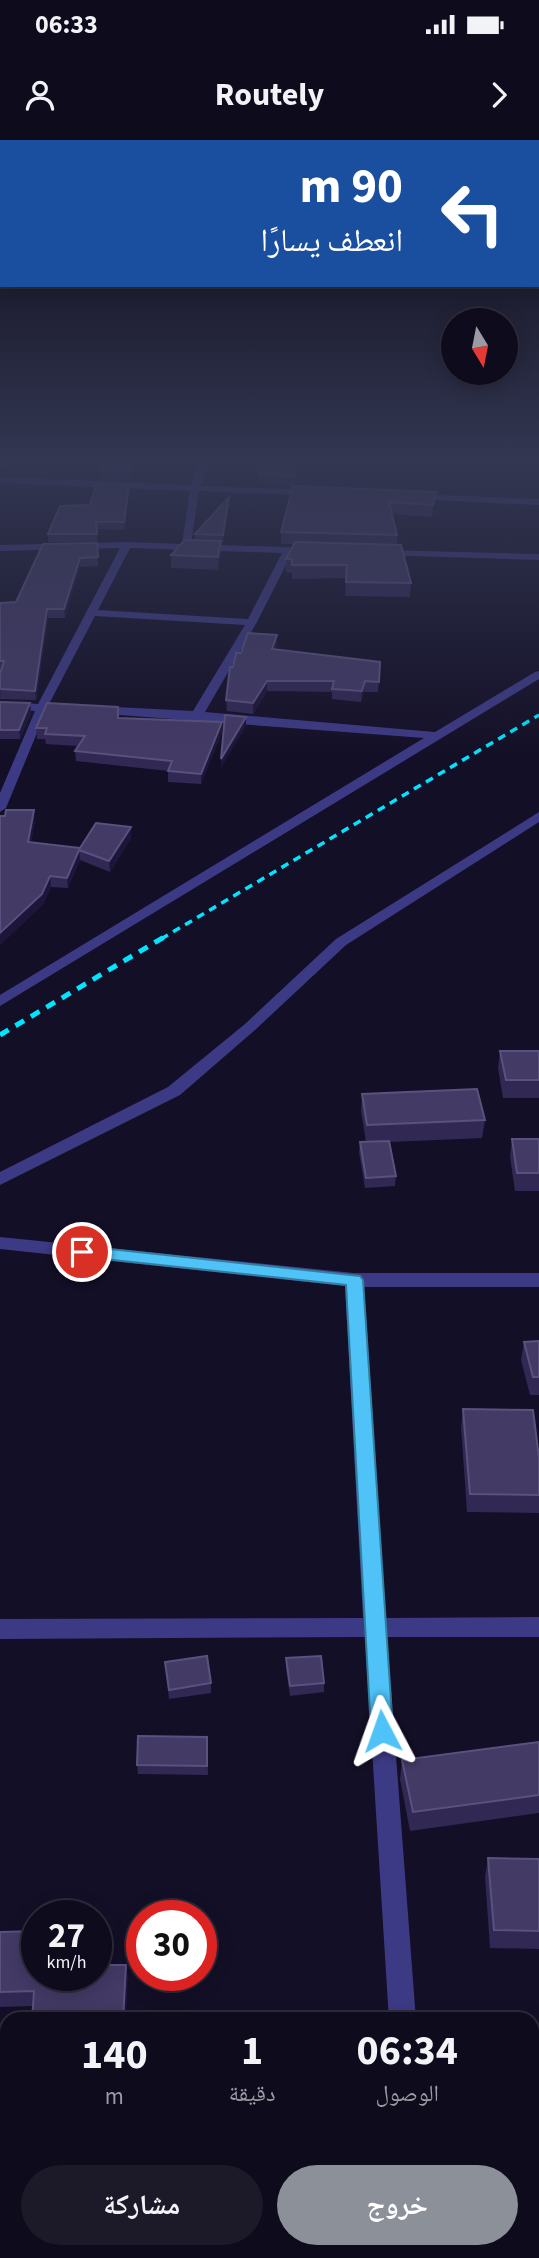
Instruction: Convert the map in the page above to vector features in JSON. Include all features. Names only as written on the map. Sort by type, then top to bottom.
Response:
[{"type":"street","points":[[0,808],[6,780],[119,561]]},
{"type":"street","points":[[197,715],[252,622],[283,561]]},
{"type":"street","points":[[91,613],[252,622]]},
{"type":"street","points":[[0,1001],[539,674]]},
{"type":"street","points":[[0,705],[197,715],[439,736]]},
{"type":"street","points":[[0,1179],[174,1091],[250,1027],[341,942],[539,816]]},
{"type":"street","points":[[0,1243],[354,1280],[539,1280]]},
{"type":"street","points":[[354,1280],[402,2012]]},
{"type":"street","points":[[0,1629],[539,1627]]},
{"type":"building","points":[[35,561],[79,561],[64,609],[47,609],[35,691],[0,689],[0,674],[4,661],[0,661],[0,603],[16,602]]},
{"type":"building","points":[[292,561],[405,561],[411,583],[346,582],[347,565],[292,565]]},
{"type":"building","points":[[248,633],[277,635],[272,649],[380,662],[379,682],[365,681],[362,691],[332,689],[334,681],[267,681],[253,703],[226,700],[230,667],[233,667],[236,653],[241,653]]},
{"type":"building","points":[[0,702],[30,703],[19,730],[0,730]]},
{"type":"building","points":[[47,703],[118,707],[118,718],[222,722],[201,774],[168,771],[172,761],[75,751],[85,736],[45,734],[47,728],[36,728]]},
{"type":"building","points":[[225,715],[246,717],[221,759]]},
{"type":"building","points":[[6,810],[34,810],[28,842],[80,848],[96,823],[131,827],[109,861],[79,850],[67,878],[50,876],[42,894],[0,933],[0,816],[5,816]]},
{"type":"building","points":[[500,1051],[539,1051],[539,1080],[506,1080]]},
{"type":"building","points":[[477,1089],[485,1120],[367,1125],[362,1094]]},
{"type":"building","points":[[512,1139],[539,1139],[539,1173],[517,1173]]},
{"type":"building","points":[[389,1141],[396,1176],[366,1178],[360,1142]]},
{"type":"building","points":[[539,1341],[539,1377],[533,1377],[524,1342]]},
{"type":"building","points":[[463,1409],[533,1410],[539,1458],[539,1495],[470,1494]]},
{"type":"building","points":[[207,1656],[211,1683],[169,1690],[165,1662]]},
{"type":"building","points":[[321,1656],[324,1683],[290,1686],[286,1658]]},
{"type":"building","points":[[138,1736],[207,1737],[207,1766],[137,1765]]},
{"type":"building","points":[[539,1742],[539,1795],[413,1812],[402,1760]]},
{"type":"building","points":[[488,1858],[539,1859],[539,1931],[494,1930]]},
{"type":"building","points":[[21,1931],[21,1991],[34,1991],[0,1992],[0,1932]]},
{"type":"building","points":[[112,1965],[126,1965],[123,2012],[33,2012],[34,1991],[112,1991]]},
{"type":"railway","points":[[161,939],[539,715]]},
{"type":"railway","points":[[0,1035],[164,937]]},
{"type":"route","points":[[82,1252],[354,1280],[382,1731]]}]
